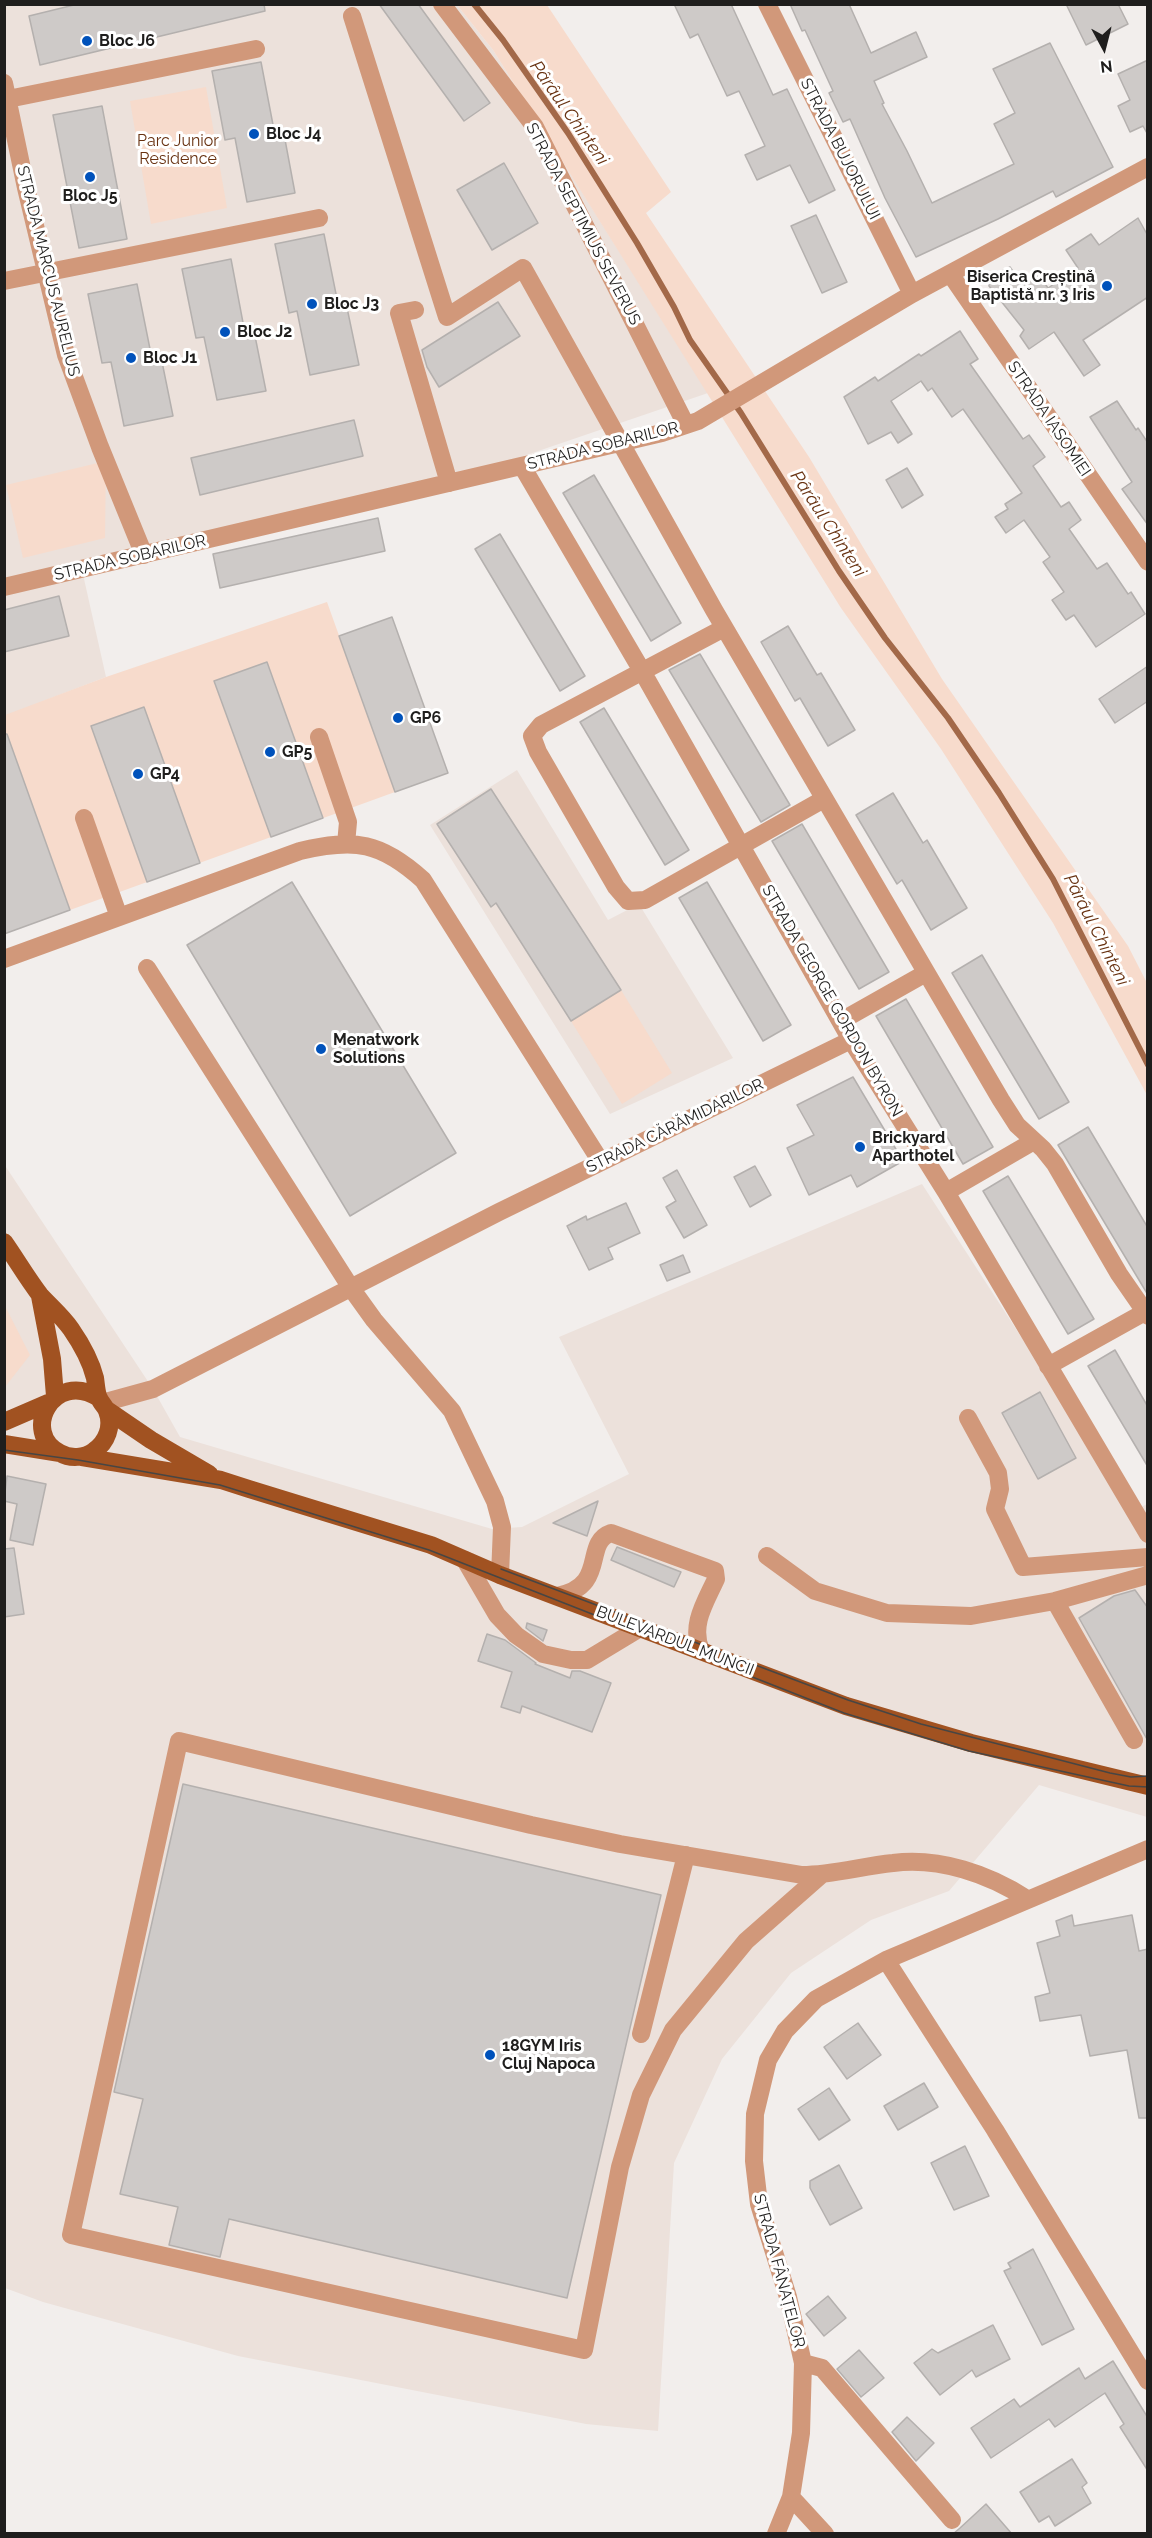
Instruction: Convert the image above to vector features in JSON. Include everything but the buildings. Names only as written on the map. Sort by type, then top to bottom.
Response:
[{"type":"main road","points":[[4,1242],[40,1294],[71,1329],[94,1375],[109,1429],[106,1438],[92,1453],[82,1457],[4,1444]]},
{"type":"main road","points":[[40,1294],[52,1359],[52,1399],[42,1425],[44,1437],[60,1453]]},
{"type":"main road","points":[[4,1422],[70,1390],[81,1390],[103,1404]]},
{"type":"main road","name":"BULEVARDUL MUNCII","points":[[103,1404],[151,1440],[221,1480]]},
{"type":"main road","name":"BULEVARDUL MUNCII","points":[[82,1457],[221,1480],[431,1545],[500,1575],[846,1706],[993,1749],[1143,1783]]},
{"type":"street","name":"STRADA SEPTIMIUS SEVERUS","points":[[442,4],[535,127],[686,425]]},
{"type":"street","name":"STRADA BUJORULUI","points":[[767,4],[912,294]]},
{"type":"street","points":[[352,16],[447,317],[523,268],[724,628],[926,973],[1012,1117],[1055,1164],[1119,1274],[1146,1314],[1048,1366]]},
{"type":"street","points":[[6,91],[256,49]]},
{"type":"street","name":"STRADA MARCUS AURELIUS","points":[[6,91],[66,355],[144,555]]},
{"type":"street","name":"STRADA SOBARILOR","points":[[4,587],[622,443],[686,425],[757,388],[912,294],[1148,167]]},
{"type":"street","points":[[4,281],[319,218]]},
{"type":"street","name":"STRADA IASOMIEI","points":[[951,275],[1148,562]]},
{"type":"street","points":[[415,310],[399,313],[449,483]]},
{"type":"street","name":"STRADA GEORGE GORDON BYRON","points":[[522,466],[743,847],[851,1040],[946,1192],[1148,1534]]},
{"type":"street","points":[[724,628],[541,725],[532,736],[538,752],[616,887],[628,901],[645,900],[743,847],[824,799]]},
{"type":"street","points":[[319,737],[348,822],[346,844]]},
{"type":"street","points":[[84,818],[119,917]]},
{"type":"street","points":[[4,959],[300,851],[324,845],[361,845],[401,860],[423,880],[442,906],[601,1162]]},
{"type":"street","points":[[147,968],[351,1287],[374,1320],[452,1411],[495,1501],[502,1527],[500,1575]]},
{"type":"street","points":[[841,1021],[926,973]]},
{"type":"street","name":"STRADA CĂRĂMIDARILOR","points":[[103,1404],[153,1389],[499,1212],[851,1040]]},
{"type":"street","points":[[946,1192],[1034,1141]]},
{"type":"street","points":[[968,1418],[998,1473],[1000,1489],[995,1509],[1023,1567],[1148,1557]]},
{"type":"street","points":[[557,1596],[568,1594],[583,1586],[588,1579],[600,1541],[604,1535],[611,1533],[715,1571],[716,1579],[696,1624],[696,1635],[701,1651]]},
{"type":"street","points":[[767,1556],[815,1591],[887,1612],[971,1616],[1055,1601],[1148,1575]]},
{"type":"street","points":[[465,1560],[497,1615],[516,1635],[543,1654],[572,1660],[587,1660],[640,1628]]},
{"type":"street","points":[[1055,1601],[1134,1740]]},
{"type":"street","points":[[821,1875],[746,1941],[673,2030],[641,2095],[620,2167],[584,2350],[71,2235],[179,1741],[531,1825],[686,1855],[802,1875],[821,1875],[892,1863],[937,1865],[986,1877],[1028,1899]]},
{"type":"street","name":"STRADA FÂNAȚELOR","points":[[776,2534],[791,2497],[801,2433],[803,2363],[788,2297],[759,2204],[754,2161],[755,2114],[768,2060],[785,2031],[816,1999],[886,1960],[1148,1849]]},
{"type":"street","points":[[641,2034],[686,1855]]},
{"type":"street","points":[[886,1960],[996,2130],[1148,2381]]},
{"type":"street","points":[[803,2363],[822,2368],[952,2520]]},
{"type":"street","points":[[791,2497],[825,2534]]},
{"type":"shaded area","points":[[5,5],[457,5],[493,50],[708,393],[430,488],[82,570],[106,677],[5,716]]},
{"type":"shaded area","points":[[517,770],[608,920],[639,904],[733,1058],[610,1114],[430,825]]},
{"type":"shaded area","points":[[4,1164],[153,1389],[180,1437],[492,1529],[522,1527],[629,1474],[559,1337],[922,1184],[1134,1511],[1147,1504],[1147,1817],[1039,1785],[949,1891],[871,1920],[791,1973],[722,2059],[674,2163],[658,2431],[586,2424],[238,2356],[43,2302],[5,2288]]},
{"type":"green space","points":[[457,5],[547,5],[671,192],[646,213],[809,457],[942,679],[1128,946],[1147,983],[1147,1095],[1053,923],[941,749],[841,608],[493,50]]},
{"type":"green space","name":"Parc Junior Residence","points":[[206,87],[227,208],[151,224],[130,101]]},
{"type":"green space","points":[[106,461],[105,538],[23,558],[6,485]]},
{"type":"green space","points":[[327,602],[395,792],[70,910],[17,762],[5,766],[5,715],[106,677]]},
{"type":"green space","points":[[621,990],[672,1073],[622,1104],[571,1021]]},
{"type":"green space","points":[[4,1304],[30,1355],[5,1387],[4,1387]]},
{"type":"waterway","name":"Pârâul Chinteni","points":[[474,4],[503,40],[568,133],[637,243],[690,340],[741,413],[839,571],[885,638],[948,718],[999,793],[1053,879],[1148,1065]]},
{"type":"tram line","points":[[4,1450],[78,1460],[220,1485],[429,1550],[844,1713],[969,1751],[1129,1786],[1148,1787]]},
{"type":"tram line","points":[[501,1569],[848,1700],[921,1724],[1110,1773],[1131,1777],[1148,1776]]},
{"type":"place","name":"Bloc J6","points":[[87,41]]},
{"type":"place","name":"Bloc J4","points":[[254,134]]},
{"type":"place","name":"Bloc J5","points":[[90,177]]},
{"type":"place","name":"Biserica Creștină Baptistă nr. 3 Iris","points":[[1107,286]]},
{"type":"place","name":"Bloc J3","points":[[312,304]]},
{"type":"place","name":"Bloc J2","points":[[225,332]]},
{"type":"place","name":"Bloc J1","points":[[131,358]]},
{"type":"place","name":"GP6","points":[[398,718]]},
{"type":"place","name":"GP5","points":[[270,752]]},
{"type":"place","name":"GP4","points":[[138,774]]},
{"type":"place","name":"Menatwork Solutions","points":[[321,1049]]},
{"type":"place","name":"Brickyard Aparthotel","points":[[860,1147]]},
{"type":"place","name":"18GYM Iris Cluj Napoca","points":[[490,2055]]}]
